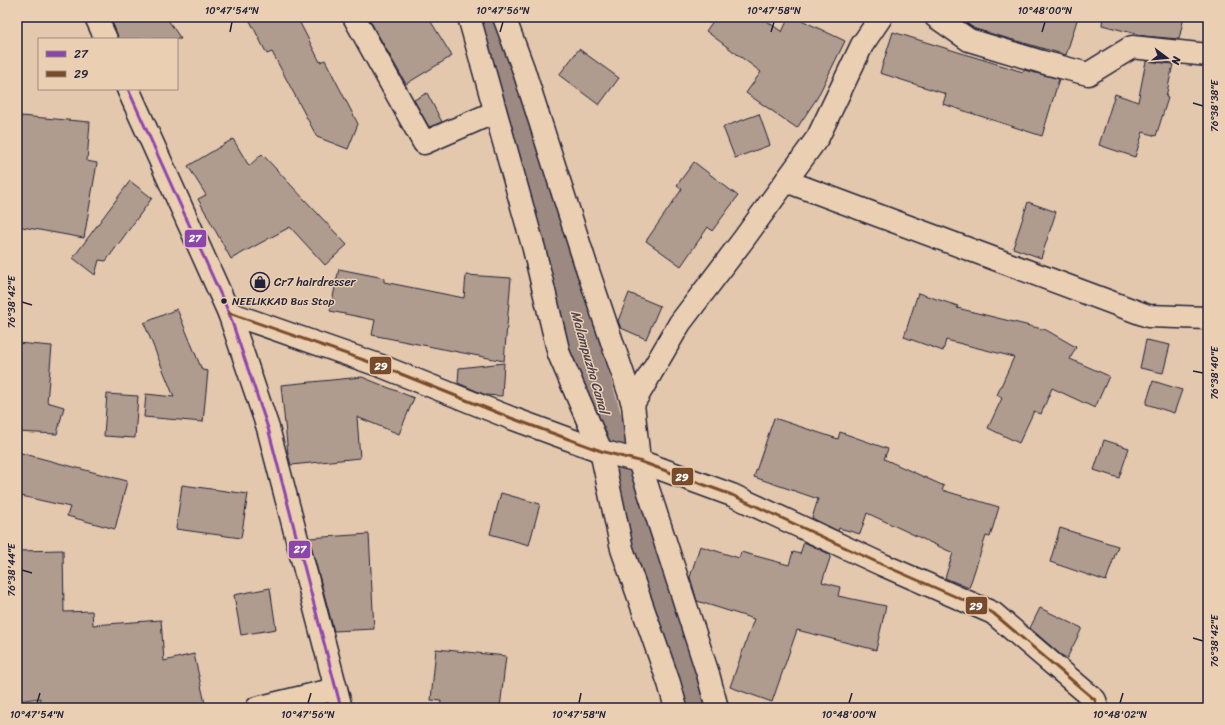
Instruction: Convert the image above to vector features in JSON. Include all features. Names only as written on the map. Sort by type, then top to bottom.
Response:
[{"type":"street","points":[[96,17],[106,38]]},
{"type":"street","points":[[354,17],[424,143],[495,112]]},
{"type":"street","points":[[469,17],[534,249],[559,354],[601,451],[622,549],[669,683],[676,708]]},
{"type":"street","points":[[504,17],[526,76],[585,262],[633,404],[639,461],[708,674],[717,708]]},
{"type":"street","points":[[633,404],[680,323],[818,138],[862,45],[881,17]]},
{"type":"street","points":[[936,17],[969,40],[1088,74],[1132,47],[1208,55]]},
{"type":"street","points":[[128,90],[229,313],[268,428],[338,698],[257,708]]},
{"type":"street","points":[[786,181],[1148,316],[1208,318]]},
{"type":"street","points":[[229,313],[381,366],[511,418],[601,451],[639,461],[732,495],[883,565],[993,613],[1095,700],[1097,708]]},
{"type":"building","points":[[110,17],[166,17],[181,39],[118,38]]},
{"type":"building","points":[[248,17],[297,17],[320,62],[325,60],[358,124],[348,149],[317,137],[272,52],[267,54]]},
{"type":"building","points":[[368,17],[428,17],[452,56],[406,84]]},
{"type":"building","points":[[716,17],[761,17],[782,32],[789,17],[795,17],[845,41],[817,98],[797,128],[746,93],[761,72],[706,31]]},
{"type":"building","points":[[958,17],[1078,17],[1066,55],[975,29]]},
{"type":"building","points":[[1103,17],[1184,17],[1179,39],[1144,36],[1102,25]]},
{"type":"building","points":[[893,32],[1023,72],[1024,70],[1059,79],[1042,136],[943,104],[946,94],[880,73]]},
{"type":"building","points":[[579,49],[619,78],[599,105],[559,75]]},
{"type":"building","points":[[1146,61],[1173,64],[1166,97],[1168,98],[1156,136],[1143,132],[1135,157],[1099,145],[1115,94],[1138,102]]},
{"type":"building","points":[[427,93],[442,122],[429,127],[414,100]]},
{"type":"building","points":[[759,114],[770,145],[735,158],[723,127]]},
{"type":"building","points":[[21,116],[90,122],[87,161],[97,163],[84,238],[17,226],[17,145]]},
{"type":"building","points":[[233,139],[249,166],[262,154],[347,245],[325,265],[290,227],[231,259],[198,199],[206,195],[188,166]]},
{"type":"building","points":[[694,162],[738,196],[712,231],[708,227],[681,266],[646,241],[682,189],[677,185]]},
{"type":"building","points":[[130,181],[152,198],[106,261],[99,260],[95,275],[73,258]]},
{"type":"building","points":[[1028,202],[1056,212],[1041,258],[1013,248]]},
{"type":"building","points":[[339,269],[384,278],[384,282],[464,298],[466,275],[511,278],[504,361],[372,335],[375,320],[330,311]]},
{"type":"building","points":[[629,293],[660,306],[646,339],[621,328],[618,321]]},
{"type":"building","points":[[918,293],[958,306],[957,308],[1046,330],[1076,347],[1070,359],[1109,376],[1095,408],[1052,388],[1041,414],[1034,411],[1019,443],[988,428],[1002,398],[997,395],[1014,357],[946,340],[943,351],[904,337]]},
{"type":"building","points":[[177,309],[202,370],[208,371],[203,422],[144,417],[146,394],[174,397],[144,323]]},
{"type":"building","points":[[1146,340],[1170,345],[1163,373],[1140,368]]},
{"type":"building","points":[[17,343],[52,346],[47,402],[64,407],[57,434],[17,432]]},
{"type":"building","points":[[504,363],[502,396],[486,395],[458,383],[459,368]]},
{"type":"building","points":[[362,377],[414,398],[399,434],[357,417],[360,458],[291,465],[288,454],[281,385]]},
{"type":"building","points":[[1153,381],[1182,390],[1174,413],[1146,404]]},
{"type":"building","points":[[107,394],[138,396],[135,438],[104,436]]},
{"type":"building","points":[[774,418],[838,439],[840,432],[888,449],[884,459],[944,486],[942,490],[999,507],[990,537],[986,536],[969,588],[945,578],[953,553],[867,513],[860,534],[839,528],[838,531],[812,518],[818,499],[754,477]]},
{"type":"building","points":[[1104,440],[1129,448],[1119,478],[1094,470]]},
{"type":"building","points":[[17,452],[127,481],[115,529],[67,516],[70,507],[17,495]]},
{"type":"building","points":[[182,485],[248,494],[241,538],[176,529]]},
{"type":"building","points":[[501,493],[540,504],[529,545],[490,534]]},
{"type":"building","points":[[1060,528],[1118,546],[1106,581],[1050,562]]},
{"type":"building","points":[[369,534],[374,629],[334,631],[309,538]]},
{"type":"building","points":[[804,542],[831,555],[822,582],[840,587],[838,596],[886,606],[876,650],[797,630],[772,702],[730,687],[754,619],[697,601],[690,577],[700,546],[739,558],[741,552],[789,565],[793,552],[800,554]]},
{"type":"building","points":[[63,550],[64,612],[92,611],[93,625],[161,620],[164,661],[194,654],[206,708],[40,708],[40,698],[17,701],[17,551]]},
{"type":"building","points":[[270,588],[276,629],[241,635],[234,595]]},
{"type":"building","points":[[1040,608],[1082,628],[1067,658],[1061,655],[1030,628]]},
{"type":"building","points":[[436,649],[506,656],[500,708],[440,708],[441,701],[431,700]]},
{"type":"waterway","name":"Malampuzha Canal","points":[[485,17],[522,125],[629,497],[694,708]]},
{"type":"transit line","name":"27","points":[[128,90],[229,313],[268,428],[341,708]]},
{"type":"transit line","name":"29","points":[[229,313],[381,366],[511,418],[601,451],[639,461],[732,495],[883,565],[993,613],[1095,700],[1097,708]]},
{"type":"place","name":"Cr7 hairdresser","points":[[260,282]]},
{"type":"place","name":"NEELIKKAD Bus Stop","points":[[224,301]]}]
